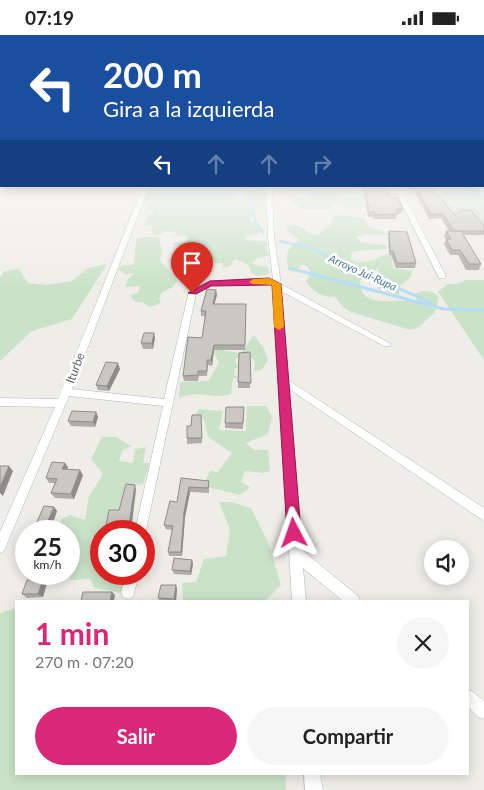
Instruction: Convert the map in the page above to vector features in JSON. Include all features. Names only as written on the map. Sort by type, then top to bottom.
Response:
[{"type":"street","name":"Iturbe","points":[[0,547],[5,522],[66,392],[134,216]]},
{"type":"street","points":[[270,216],[299,600]]},
{"type":"street","points":[[411,216],[442,276]]},
{"type":"street","points":[[143,520],[192,293],[210,283],[269,281],[387,344]]},
{"type":"street","points":[[282,380],[484,515]]},
{"type":"street","points":[[66,392],[169,403]]},
{"type":"street","points":[[0,402],[61,403]]},
{"type":"street","points":[[296,553],[352,600]]},
{"type":"street","points":[[128,592],[130,585]]},
{"type":"street","points":[[469,698],[484,711]]},
{"type":"street","points":[[312,775],[314,790]]},
{"type":"green space","points":[[148,216],[253,216],[249,218],[251,222],[255,222],[261,233],[247,236],[245,240],[267,242],[266,249],[269,255],[256,259],[252,264],[268,267],[269,274],[257,276],[251,272],[248,265],[235,259],[230,266],[222,268],[223,263],[212,263],[207,266],[192,264],[180,267],[170,260],[173,252],[178,250],[177,246],[172,244],[175,242],[183,243],[188,240],[187,236],[169,236],[175,235],[177,232],[163,231],[162,234],[154,235],[151,230],[154,226],[143,225]]},
{"type":"green space","points":[[445,216],[484,216],[484,232]]},
{"type":"green space","points":[[333,217],[365,218],[367,225],[390,235],[368,234],[356,237],[361,242],[389,246],[385,249],[354,251],[351,254],[352,260],[358,262],[370,261],[387,254],[391,255],[393,268],[412,271],[411,277],[400,286],[399,295],[378,289],[376,275],[379,268],[360,280],[361,289],[365,296],[381,301],[417,300],[415,294],[425,291],[434,293],[439,297],[435,312],[419,327],[410,330],[351,312],[344,308],[334,296],[322,295],[311,287],[306,281],[311,273],[308,267],[302,264],[294,272],[289,270],[287,260],[289,249],[299,240],[286,226],[298,225],[311,234],[318,235],[329,227]]},
{"type":"green space","points":[[159,237],[162,253],[160,260],[177,281],[173,287],[162,292],[159,299],[161,303],[150,307],[142,302],[135,302],[130,295],[138,293],[140,286],[125,287],[128,279],[134,273],[125,274],[118,269],[122,265],[134,265],[136,239]]},
{"type":"green space","points":[[107,264],[72,319],[32,331],[0,361],[0,277],[5,271],[19,269],[28,283],[47,285],[72,281],[88,268]]},
{"type":"green space","points":[[466,280],[484,280],[484,360],[438,292],[448,284],[457,284]]},
{"type":"green space","points":[[254,335],[264,348],[268,360],[262,370],[254,371],[255,362],[252,358],[235,358],[236,364],[240,368],[235,368],[234,375],[241,378],[233,378],[231,394],[217,396],[194,394],[179,398],[180,382],[208,381],[219,363],[214,352],[215,340],[226,351],[241,353]]},
{"type":"green space","points":[[247,406],[266,406],[272,417],[268,434],[246,443],[254,450],[268,450],[270,471],[263,473],[245,471],[241,482],[250,487],[240,495],[203,486],[210,471],[218,472],[232,453],[208,437],[204,419],[193,418],[199,409],[223,411],[219,430],[246,431]]},
{"type":"green space","points":[[102,437],[116,437],[131,446],[122,451],[119,461],[133,463],[135,449],[146,447],[143,463],[150,463],[143,484],[126,486],[127,512],[109,513],[107,520],[90,520],[90,579],[80,580],[80,520],[62,520],[70,515],[85,520],[89,496],[103,474],[91,459]]},
{"type":"green space","points":[[219,502],[231,502],[251,508],[268,542],[281,585],[266,600],[183,600],[182,583],[196,582],[204,559],[226,556],[230,530]]},
{"type":"green space","points":[[93,585],[125,585],[122,593],[94,588]]},
{"type":"green space","points":[[15,608],[15,775],[286,775],[286,790],[0,790],[0,613]]},
{"type":"building","points":[[444,216],[476,216],[484,225],[484,231],[454,231]]},
{"type":"building","points":[[389,231],[407,232],[416,263],[397,263],[393,251],[390,251]]},
{"type":"building","points":[[446,231],[461,231],[481,264],[469,264],[460,250],[452,250],[446,239],[451,239]]},
{"type":"building","points":[[207,289],[216,290],[213,304],[246,304],[245,345],[214,345],[211,360],[207,360],[207,371],[198,371],[198,375],[183,376],[188,337],[202,338],[206,311],[201,311]]},
{"type":"building","points":[[144,333],[154,333],[152,343],[141,343]]},
{"type":"building","points":[[250,352],[251,383],[238,382],[239,353]]},
{"type":"building","points":[[106,362],[118,363],[107,386],[96,385]]},
{"type":"building","points":[[226,407],[244,407],[243,423],[225,423]]},
{"type":"building","points":[[72,411],[96,412],[93,422],[68,421]]},
{"type":"building","points":[[192,415],[201,415],[202,438],[187,438],[187,426],[191,426]]},
{"type":"building","points":[[52,462],[65,463],[62,469],[80,470],[71,494],[51,493],[57,479],[46,478]]},
{"type":"building","points":[[0,466],[9,466],[0,487]]},
{"type":"building","points":[[181,478],[209,481],[208,488],[189,487],[184,512],[181,552],[168,552],[173,526],[164,525],[170,501],[177,502]]},
{"type":"building","points":[[126,484],[135,485],[130,520],[107,520],[109,510],[119,510]]},
{"type":"building","points":[[44,506],[54,507],[48,520],[38,520]]},
{"type":"building","points":[[174,558],[192,560],[190,571],[172,570]]},
{"type":"building","points":[[25,585],[41,585],[38,594],[22,594]]},
{"type":"building","points":[[161,585],[176,585],[174,599],[158,598]]},
{"type":"building","points":[[83,592],[112,592],[110,600],[81,600]]},
{"type":"waterway","name":"Arroyo Jui-Rupa","points":[[254,216],[263,233]]},
{"type":"waterway","name":"Arroyo Jui-Rupa","points":[[280,241],[307,247],[326,255]]},
{"type":"waterway","name":"Arroyo Jui-Rupa","points":[[323,254],[431,303]]},
{"type":"waterway","name":"Arroyo Jui-Rupa","points":[[289,268],[444,309],[484,310]]},
{"type":"slow traffic","points":[[253,282],[269,281],[276,284],[279,327]]},
{"type":"route","points":[[192,293],[210,283],[269,281],[276,284],[294,533]]}]
